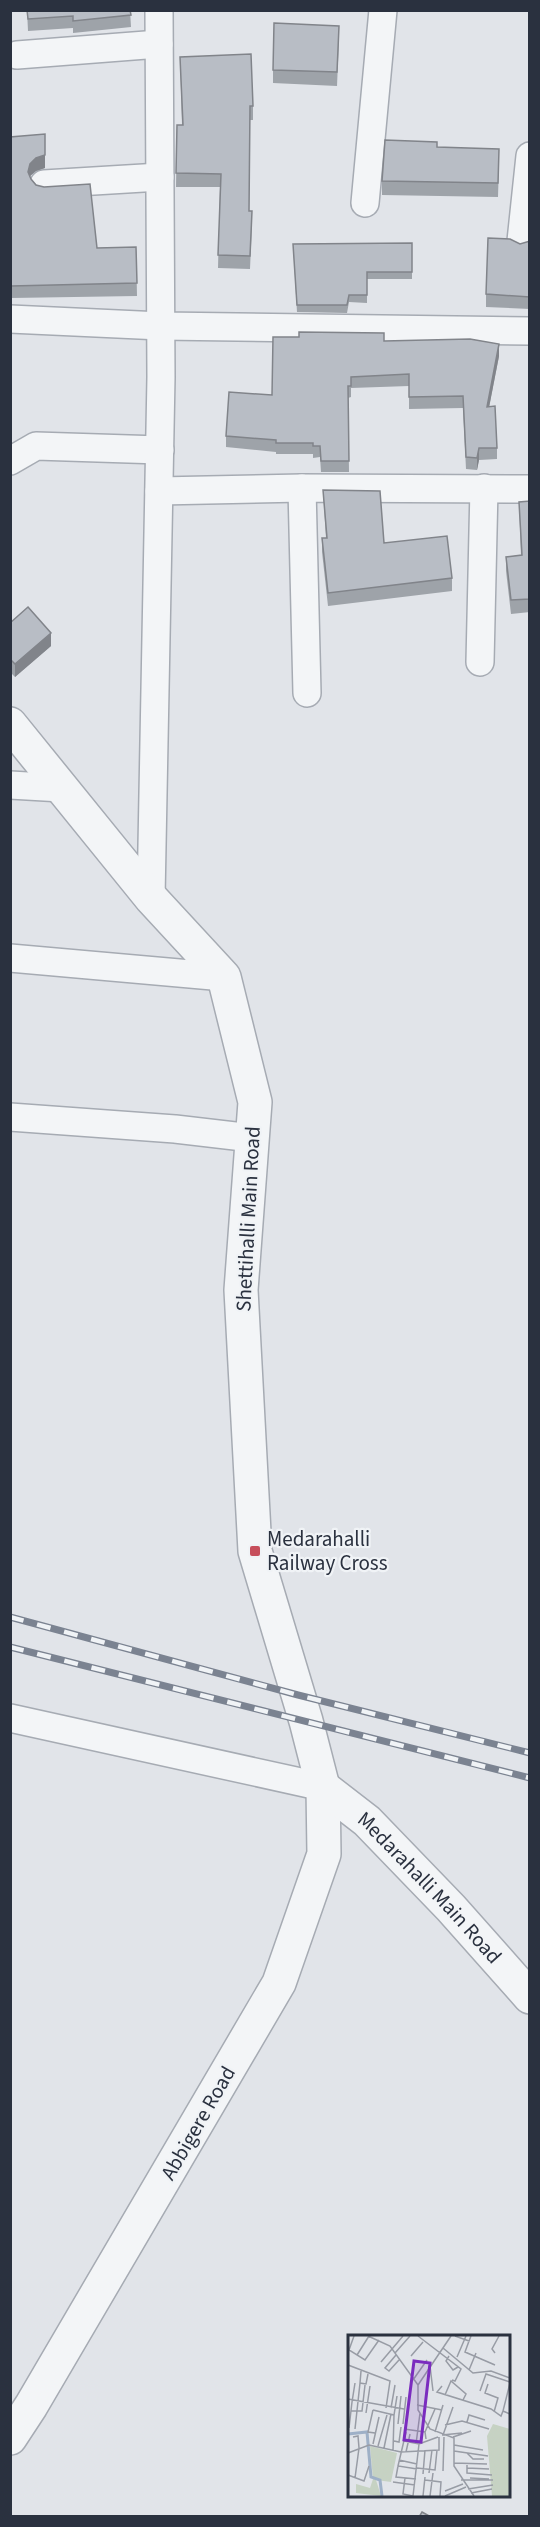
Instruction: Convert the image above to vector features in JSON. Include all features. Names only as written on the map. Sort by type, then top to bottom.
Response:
[{"type":"street","points":[[151,898],[160,450],[159,10]]},
{"type":"street","points":[[365,203],[383,10]]},
{"type":"street","points":[[17,55],[159,44]]},
{"type":"street","points":[[521,241],[530,156]]},
{"type":"street","points":[[44,184],[160,177]]},
{"type":"street","points":[[10,319],[161,326],[530,331]]},
{"type":"street","points":[[10,461],[36,447],[160,450]]},
{"type":"street","points":[[159,491],[302,488],[530,489]]},
{"type":"street","points":[[302,488],[307,693]]},
{"type":"street","points":[[480,662],[484,488]]},
{"type":"street","name":"Shettihalli Main Road","points":[[10,724],[151,898],[224,977],[255,1102],[241,1290],[255,1551],[306,1721],[323,1787]]},
{"type":"street","points":[[10,785],[62,788]]},
{"type":"street","points":[[10,958],[224,977]]},
{"type":"street","points":[[10,1118],[175,1129],[252,1138]]},
{"type":"street","points":[[10,1718],[323,1787]]},
{"type":"street","name":"Medarahalli Main Road","points":[[323,1787],[367,1821],[452,1908],[530,1997]]},
{"type":"street","name":"Abbigere Road","points":[[11,2436],[84,2317],[279,1983],[324,1854],[323,1787]]},
{"type":"building","points":[[27,10],[130,10],[131,15],[73,21],[73,16],[28,19]]},
{"type":"building","points":[[274,23],[339,26],[337,72],[273,70]]},
{"type":"building","points":[[251,54],[253,106],[250,106],[249,211],[252,211],[250,256],[218,255],[221,174],[176,173],[177,125],[183,125],[180,57]]},
{"type":"building","points":[[45,134],[45,155],[36,158],[30,164],[28,172],[31,179],[36,185],[44,187],[90,184],[97,248],[136,247],[137,283],[11,286],[10,289],[10,137]]},
{"type":"building","points":[[385,140],[437,142],[437,147],[499,149],[498,183],[382,181]]},
{"type":"building","points":[[488,238],[510,239],[520,244],[530,241],[530,297],[486,294]]},
{"type":"building","points":[[412,243],[412,272],[367,272],[367,295],[349,295],[347,305],[297,305],[293,244]]},
{"type":"building","points":[[299,332],[384,333],[384,341],[470,339],[499,344],[487,407],[495,406],[497,448],[479,448],[477,458],[466,457],[463,396],[409,397],[409,374],[351,377],[351,386],[348,386],[349,461],[321,461],[320,446],[313,446],[313,443],[276,443],[276,440],[226,436],[229,392],[272,395],[273,337],[299,337]]},
{"type":"building","points":[[323,490],[380,491],[384,543],[447,536],[452,578],[328,593],[322,538],[327,538]]},
{"type":"building","points":[[530,501],[530,599],[511,600],[506,557],[522,555],[519,502]]},
{"type":"building","points":[[28,607],[51,633],[15,664],[10,659],[10,623]]},
{"type":"building","points":[[422,2512],[431,2517],[419,2517]]},
{"type":"railway","points":[[10,1617],[298,1695],[530,1753]]},
{"type":"railway","points":[[10,1647],[530,1778]]},
{"type":"place","name":"Medarahalli Railway Cross","points":[[255,1551]]}]
